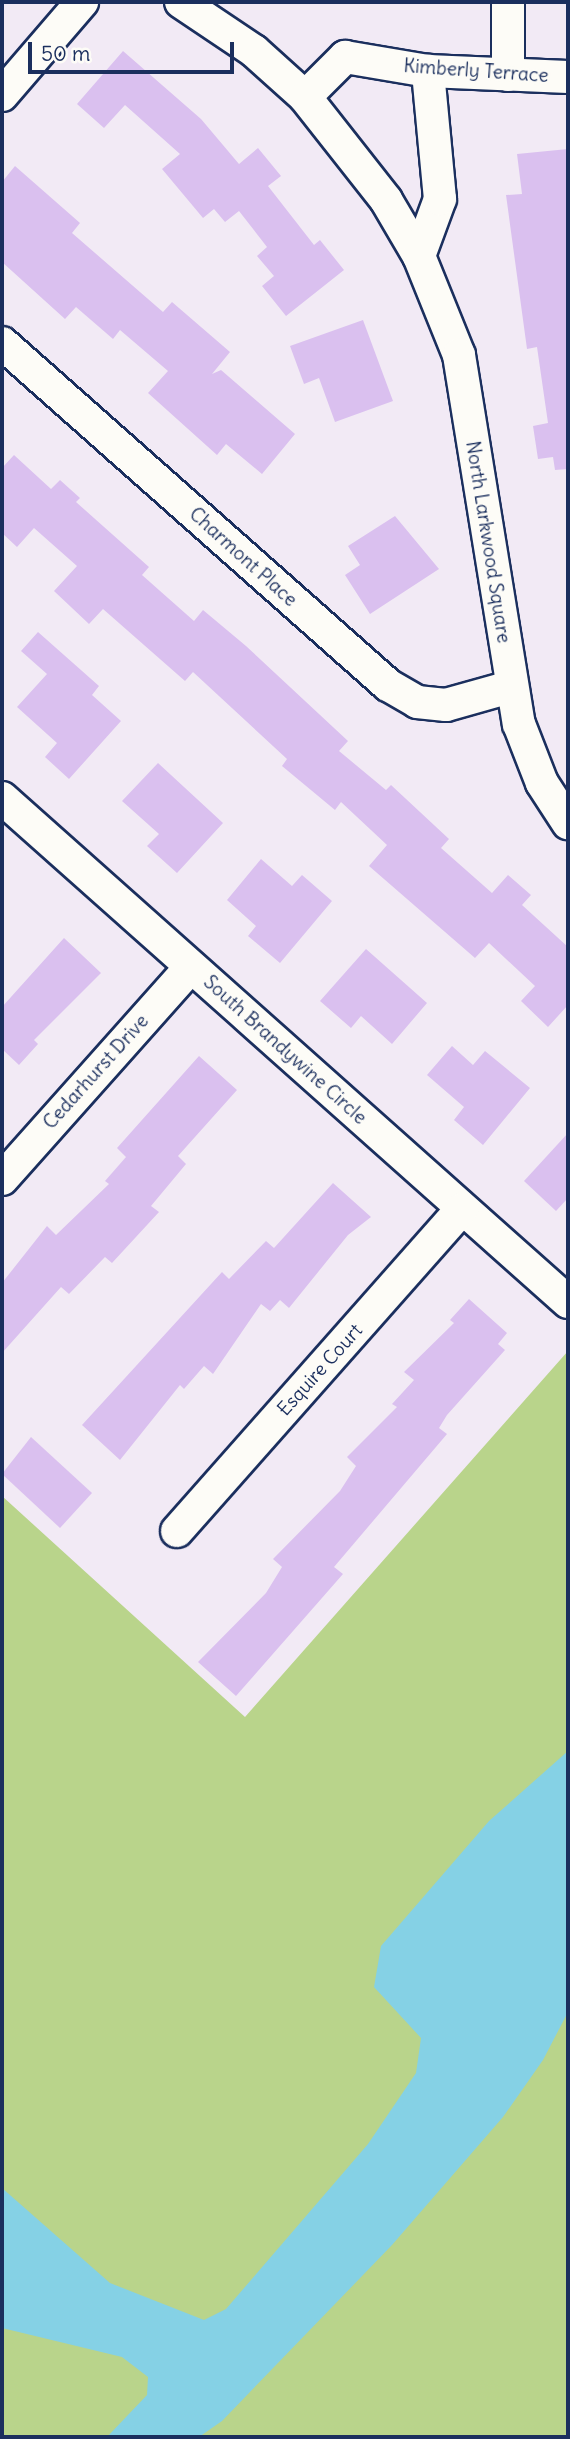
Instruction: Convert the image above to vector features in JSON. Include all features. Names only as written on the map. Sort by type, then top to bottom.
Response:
[{"type":"street","points":[[2,94],[82,2]]},
{"type":"street","points":[[181,2],[254,51],[305,97]]},
{"type":"street","points":[[508,2],[508,75]]},
{"type":"street","name":"Kimberly Terrace","points":[[305,97],[345,57],[428,71],[568,77]]},
{"type":"street","points":[[419,256],[440,199],[428,71]]},
{"type":"street","name":"North Larkwood Square","points":[[305,97],[386,200],[419,256],[459,355],[510,687],[528,754],[568,823]]},
{"type":"street","name":"Charmont Place","points":[[2,343],[388,685],[418,702],[446,705],[510,687]]},
{"type":"street","name":"South Brandywine Circle","points":[[2,798],[568,1302]]},
{"type":"street","name":"Cedarhurst Drive","points":[[2,1179],[191,967]]},
{"type":"street","name":"Esquire Court","points":[[177,1531],[462,1209]]},
{"type":"green space","points":[[568,1351],[568,2437],[2,2437],[2,1496],[245,1717]]},
{"type":"water","points":[[568,1751],[568,2012],[543,2060],[503,2117],[392,2245],[222,2421],[199,2437],[107,2437],[147,2395],[148,2377],[122,2357],[2,2328],[2,2188],[110,2283],[204,2320],[226,2309],[368,2144],[416,2073],[421,2038],[374,1987],[381,1946],[489,1821]]},
{"type":"building","points":[[123,51],[201,119],[239,164],[258,148],[281,176],[268,186],[314,245],[320,240],[344,270],[286,316],[262,286],[274,276],[257,256],[267,247],[239,211],[225,222],[214,209],[203,218],[162,169],[180,154],[125,105],[104,128],[77,104]]},
{"type":"building","points":[[568,149],[568,469],[555,470],[553,457],[538,459],[533,426],[548,423],[537,347],[527,349],[506,195],[522,194],[517,154]]},
{"type":"building","points":[[15,166],[80,223],[72,233],[163,312],[172,302],[230,352],[212,374],[221,370],[295,434],[262,474],[226,444],[217,455],[148,393],[168,371],[120,330],[113,339],[76,307],[65,319],[2,262],[2,182]]},
{"type":"building","points":[[363,320],[393,401],[335,422],[319,378],[304,384],[290,346]]},
{"type":"building","points":[[14,455],[51,489],[60,480],[80,498],[76,502],[149,567],[142,575],[194,621],[203,610],[246,646],[348,741],[339,751],[386,790],[391,785],[449,839],[441,848],[492,893],[508,875],[531,895],[522,905],[568,947],[568,1005],[548,1027],[521,1001],[535,986],[489,943],[475,958],[369,866],[387,845],[341,802],[335,810],[282,766],[287,759],[193,672],[185,681],[103,609],[89,624],[54,591],[77,566],[34,528],[17,547],[2,533],[2,468]]},
{"type":"building","points":[[395,516],[439,569],[370,614],[345,575],[360,565],[348,546]]},
{"type":"building","points":[[38,632],[99,686],[92,695],[121,721],[69,779],[45,757],[57,743],[17,707],[47,674],[21,651]]},
{"type":"building","points":[[158,763],[223,823],[177,873],[147,846],[159,834],[122,801]]},
{"type":"building","points":[[261,859],[292,886],[302,875],[332,901],[280,963],[248,936],[256,926],[227,900]]},
{"type":"building","points":[[64,938],[101,973],[34,1040],[38,1044],[19,1065],[2,1049],[2,1007]]},
{"type":"building","points":[[366,949],[427,1003],[392,1044],[361,1016],[351,1028],[320,1001]]},
{"type":"building","points":[[452,1046],[473,1065],[485,1051],[530,1088],[483,1145],[454,1120],[464,1107],[427,1075]]},
{"type":"building","points":[[199,1056],[237,1090],[178,1156],[186,1164],[151,1206],[159,1212],[112,1263],[105,1257],[69,1294],[61,1287],[2,1353],[2,1283],[47,1226],[56,1235],[109,1184],[105,1181],[126,1157],[117,1148]]},
{"type":"building","points":[[568,1133],[568,1198],[556,1211],[524,1181]]},
{"type":"building","points":[[333,1183],[371,1217],[348,1235],[289,1308],[280,1300],[270,1311],[261,1304],[213,1374],[204,1366],[184,1389],[180,1385],[120,1460],[82,1425],[222,1272],[229,1279],[266,1241],[274,1248]]},
{"type":"building","points":[[469,1299],[507,1333],[498,1344],[505,1350],[447,1415],[439,1428],[447,1434],[334,1567],[343,1574],[236,1696],[198,1662],[266,1593],[282,1567],[273,1559],[340,1491],[356,1466],[347,1457],[397,1407],[392,1404],[414,1380],[404,1372],[454,1323],[450,1320]]},
{"type":"building","points":[[31,1437],[92,1493],[60,1528],[2,1474]]}]
